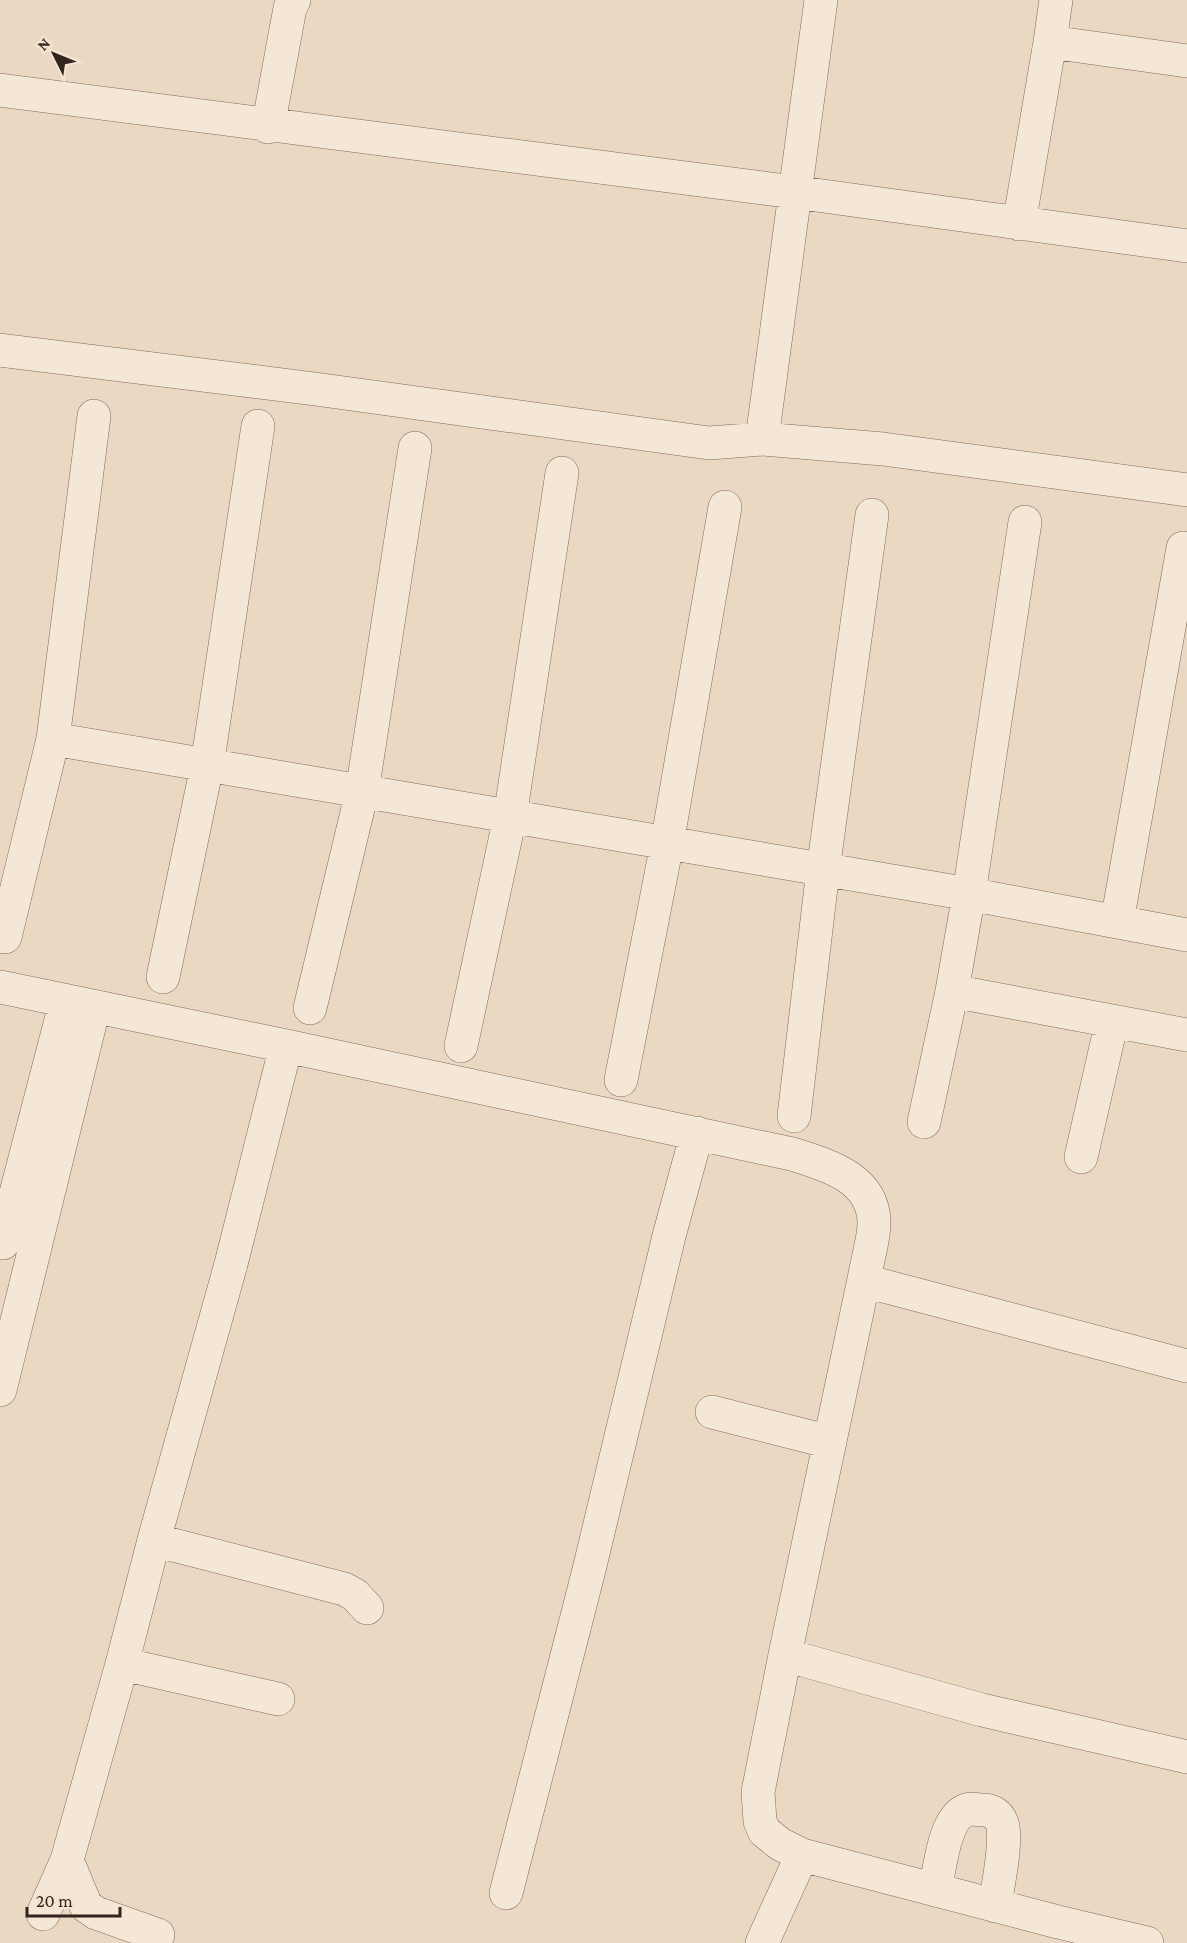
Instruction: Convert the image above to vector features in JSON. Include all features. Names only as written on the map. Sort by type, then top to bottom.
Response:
[{"type":"street","points":[[268,127],[290,8],[294,0]]},
{"type":"street","points":[[762,439],[820,0]]},
{"type":"street","points":[[1019,224],[1056,0]]},
{"type":"street","points":[[1050,42],[1187,61]]},
{"type":"street","points":[[0,90],[268,127],[796,192],[1187,246]]},
{"type":"street","points":[[0,350],[326,390],[709,443],[762,439],[883,449],[1187,490]]},
{"type":"street","points":[[5,937],[53,739],[94,416]]},
{"type":"street","points":[[163,977],[207,766],[258,426]]},
{"type":"street","points":[[310,1008],[362,792],[415,448]]},
{"type":"street","points":[[461,1046],[510,817],[562,473]]},
{"type":"street","points":[[621,1080],[667,844],[725,507]]},
{"type":"street","points":[[794,1116],[824,870],[872,515]]},
{"type":"street","points":[[924,1122],[952,991],[969,894],[1025,522]]},
{"type":"street","points":[[1117,922],[1183,548]]},
{"type":"street","points":[[53,739],[969,894],[1187,935]]},
{"type":"street","points":[[0,987],[792,1154],[832,1166],[857,1184],[871,1204],[874,1222],[864,1281],[758,1792],[760,1821],[764,1831],[780,1844],[802,1855],[995,1906],[1056,1932],[1147,1943]]},
{"type":"street","points":[[952,991],[1187,1035]]},
{"type":"street","points":[[3,1243],[80,1004]]},
{"type":"street","points":[[0,1390],[80,1004]]},
{"type":"street","points":[[1081,1157],[1112,1021]]},
{"type":"street","points":[[43,1914],[67,1860],[122,1664],[153,1540],[231,1264],[286,1046]]},
{"type":"street","points":[[506,1893],[589,1570],[669,1236],[697,1133]]},
{"type":"street","points":[[864,1281],[1187,1366]]},
{"type":"street","points":[[712,1412],[830,1442]]},
{"type":"street","points":[[153,1540],[344,1589],[355,1595],[368,1608]]},
{"type":"street","points":[[785,1655],[982,1710],[1187,1757]]},
{"type":"street","points":[[122,1664],[278,1700]]},
{"type":"street","points":[[935,1890],[951,1824],[969,1809],[991,1811],[999,1817],[1003,1826],[995,1906]]},
{"type":"street","points":[[762,1943],[802,1855]]},
{"type":"street","points":[[67,1860],[86,1906],[96,1913],[158,1935]]}]
